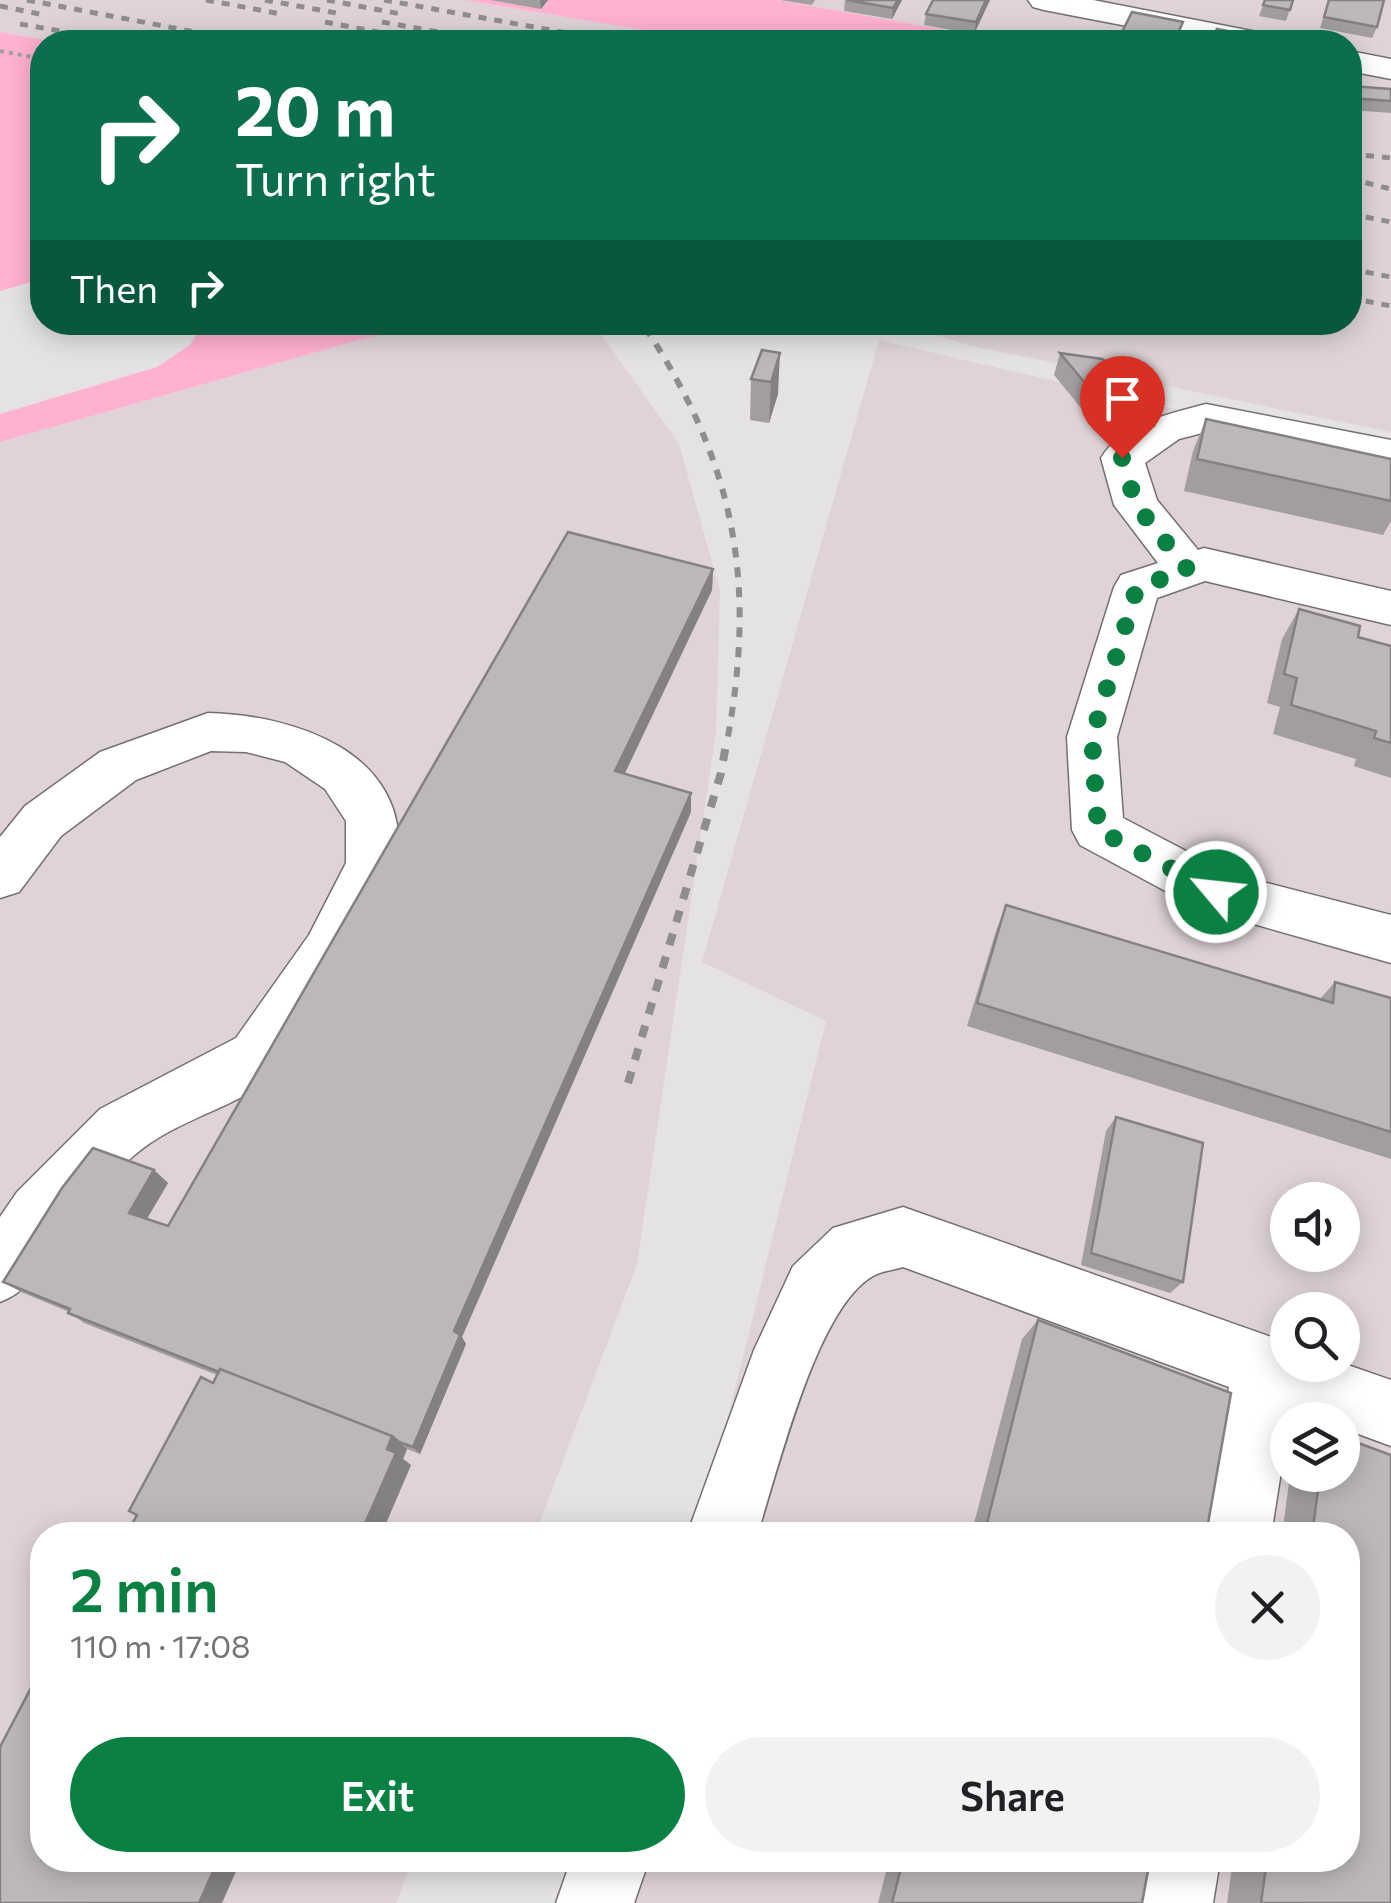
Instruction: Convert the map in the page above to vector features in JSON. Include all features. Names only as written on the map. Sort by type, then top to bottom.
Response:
[{"type":"lane","points":[[1044,0],[1196,30]]},
{"type":"lane","points":[[1362,63],[1391,69]]},
{"type":"lane","points":[[1188,570],[1136,505],[1122,458],[1164,429],[1206,418],[1391,454]]},
{"type":"lane","points":[[1391,608],[1204,564],[1137,587],[1092,738],[1098,830],[1216,892],[1391,939]]},
{"type":"lane","points":[[0,876],[43,821],[118,766],[208,732],[246,733],[299,746],[343,775],[372,818],[372,864],[328,952],[256,1056],[121,1129],[40,1213],[0,1271]]},
{"type":"lane","points":[[727,1522],[800,1319],[815,1288],[855,1250],[903,1236],[1391,1413]]},
{"type":"lane","points":[[1238,1522],[1265,1368]]},
{"type":"lane","points":[[595,1903],[606,1872]]},
{"type":"lane","points":[[1174,1903],[1179,1872]]},
{"type":"path","points":[[0,51],[30,57]]},
{"type":"shaded area","points":[[0,0],[464,0],[643,30],[30,30],[30,37],[0,32]]},
{"type":"shaded area","points":[[464,0],[777,0],[946,30],[643,30]]},
{"type":"shaded area","points":[[777,0],[1391,0],[1391,432],[967,345],[937,335],[1362,335],[1362,30],[946,30]]},
{"type":"shaded area","points":[[0,32],[30,37],[30,282],[0,291]]},
{"type":"shaded area","points":[[196,335],[383,335],[0,442],[0,414],[157,367],[190,345]]},
{"type":"shaded area","points":[[602,335],[679,444],[720,591],[716,732],[637,1264],[540,1522],[30,1522],[30,1872],[408,1872],[396,1903],[0,1903],[0,442],[366,338]]},
{"type":"shaded area","points":[[879,340],[1391,460],[1391,1903],[608,1903],[616,1872],[1360,1872],[1360,1522],[702,1522],[826,1021],[702,962]]},
{"type":"building","points":[[847,0],[898,0],[893,8]]},
{"type":"building","points":[[933,0],[986,0],[976,22],[926,14]]},
{"type":"building","points":[[1265,0],[1293,0],[1290,10],[1263,5]]},
{"type":"building","points":[[1329,0],[1384,0],[1377,27],[1324,17]]},
{"type":"building","points":[[1132,12],[1183,22],[1179,30],[1123,30]]},
{"type":"building","points":[[1362,87],[1391,89],[1391,101],[1362,99]]},
{"type":"building","points":[[762,350],[780,353],[771,382],[751,379]]},
{"type":"building","points":[[1060,353],[1102,359],[1145,386],[1163,404],[1115,419]]},
{"type":"building","points":[[1206,419],[1391,459],[1391,501],[1197,459]]},
{"type":"building","points":[[568,532],[713,569],[615,771],[691,793],[454,1331],[460,1335],[413,1447],[68,1313],[70,1309],[3,1282],[62,1188],[93,1148],[154,1170],[129,1213],[168,1226]]},
{"type":"building","points":[[1299,609],[1360,626],[1358,637],[1391,646],[1391,743],[1374,738],[1376,731],[1291,705],[1297,678],[1284,674]]},
{"type":"building","points":[[1006,905],[1333,1003],[1335,982],[1391,998],[1391,1132],[977,1003]]},
{"type":"building","points":[[1116,1117],[1203,1143],[1183,1282],[1091,1253]]},
{"type":"building","points":[[1038,1320],[1231,1393],[1208,1522],[987,1522]]},
{"type":"building","points":[[220,1369],[392,1436],[387,1449],[396,1453],[366,1522],[133,1522],[137,1515],[129,1511],[201,1377],[213,1383]]},
{"type":"building","points":[[1360,1444],[1391,1455],[1391,1903],[1261,1903],[1265,1872],[1360,1872],[1360,1522],[1314,1522],[1318,1492],[1360,1492]]},
{"type":"building","points":[[30,1690],[30,1872],[213,1872],[199,1903],[0,1903],[0,1747]]},
{"type":"building","points":[[900,1872],[1148,1872],[1142,1903],[892,1903]]},
{"type":"railway","points":[[27,0],[185,30]]},
{"type":"railway","points":[[206,0],[281,14]]},
{"type":"railway","points":[[265,0],[342,14]]},
{"type":"railway","points":[[327,0],[401,14]]},
{"type":"railway","points":[[384,0],[550,30]]},
{"type":"railway","points":[[0,6],[44,15]]},
{"type":"railway","points":[[325,22],[367,30]]},
{"type":"railway","points":[[382,22],[427,30]]},
{"type":"railway","points":[[20,24],[54,30]]},
{"type":"railway","points":[[1362,155],[1391,158]]},
{"type":"railway","points":[[1362,182],[1391,189]]},
{"type":"railway","points":[[1362,216],[1391,222]]},
{"type":"railway","points":[[1362,271],[1391,277]]},
{"type":"railway","points":[[1362,300],[1391,306]]},
{"type":"railway","points":[[650,335],[700,427],[731,526],[740,628],[727,742]]},
{"type":"railway","points":[[628,1083],[721,773],[727,739]]},
{"type":"route","points":[[1122,458],[1136,505],[1188,570],[1137,587],[1092,738],[1098,830],[1216,892]]}]
